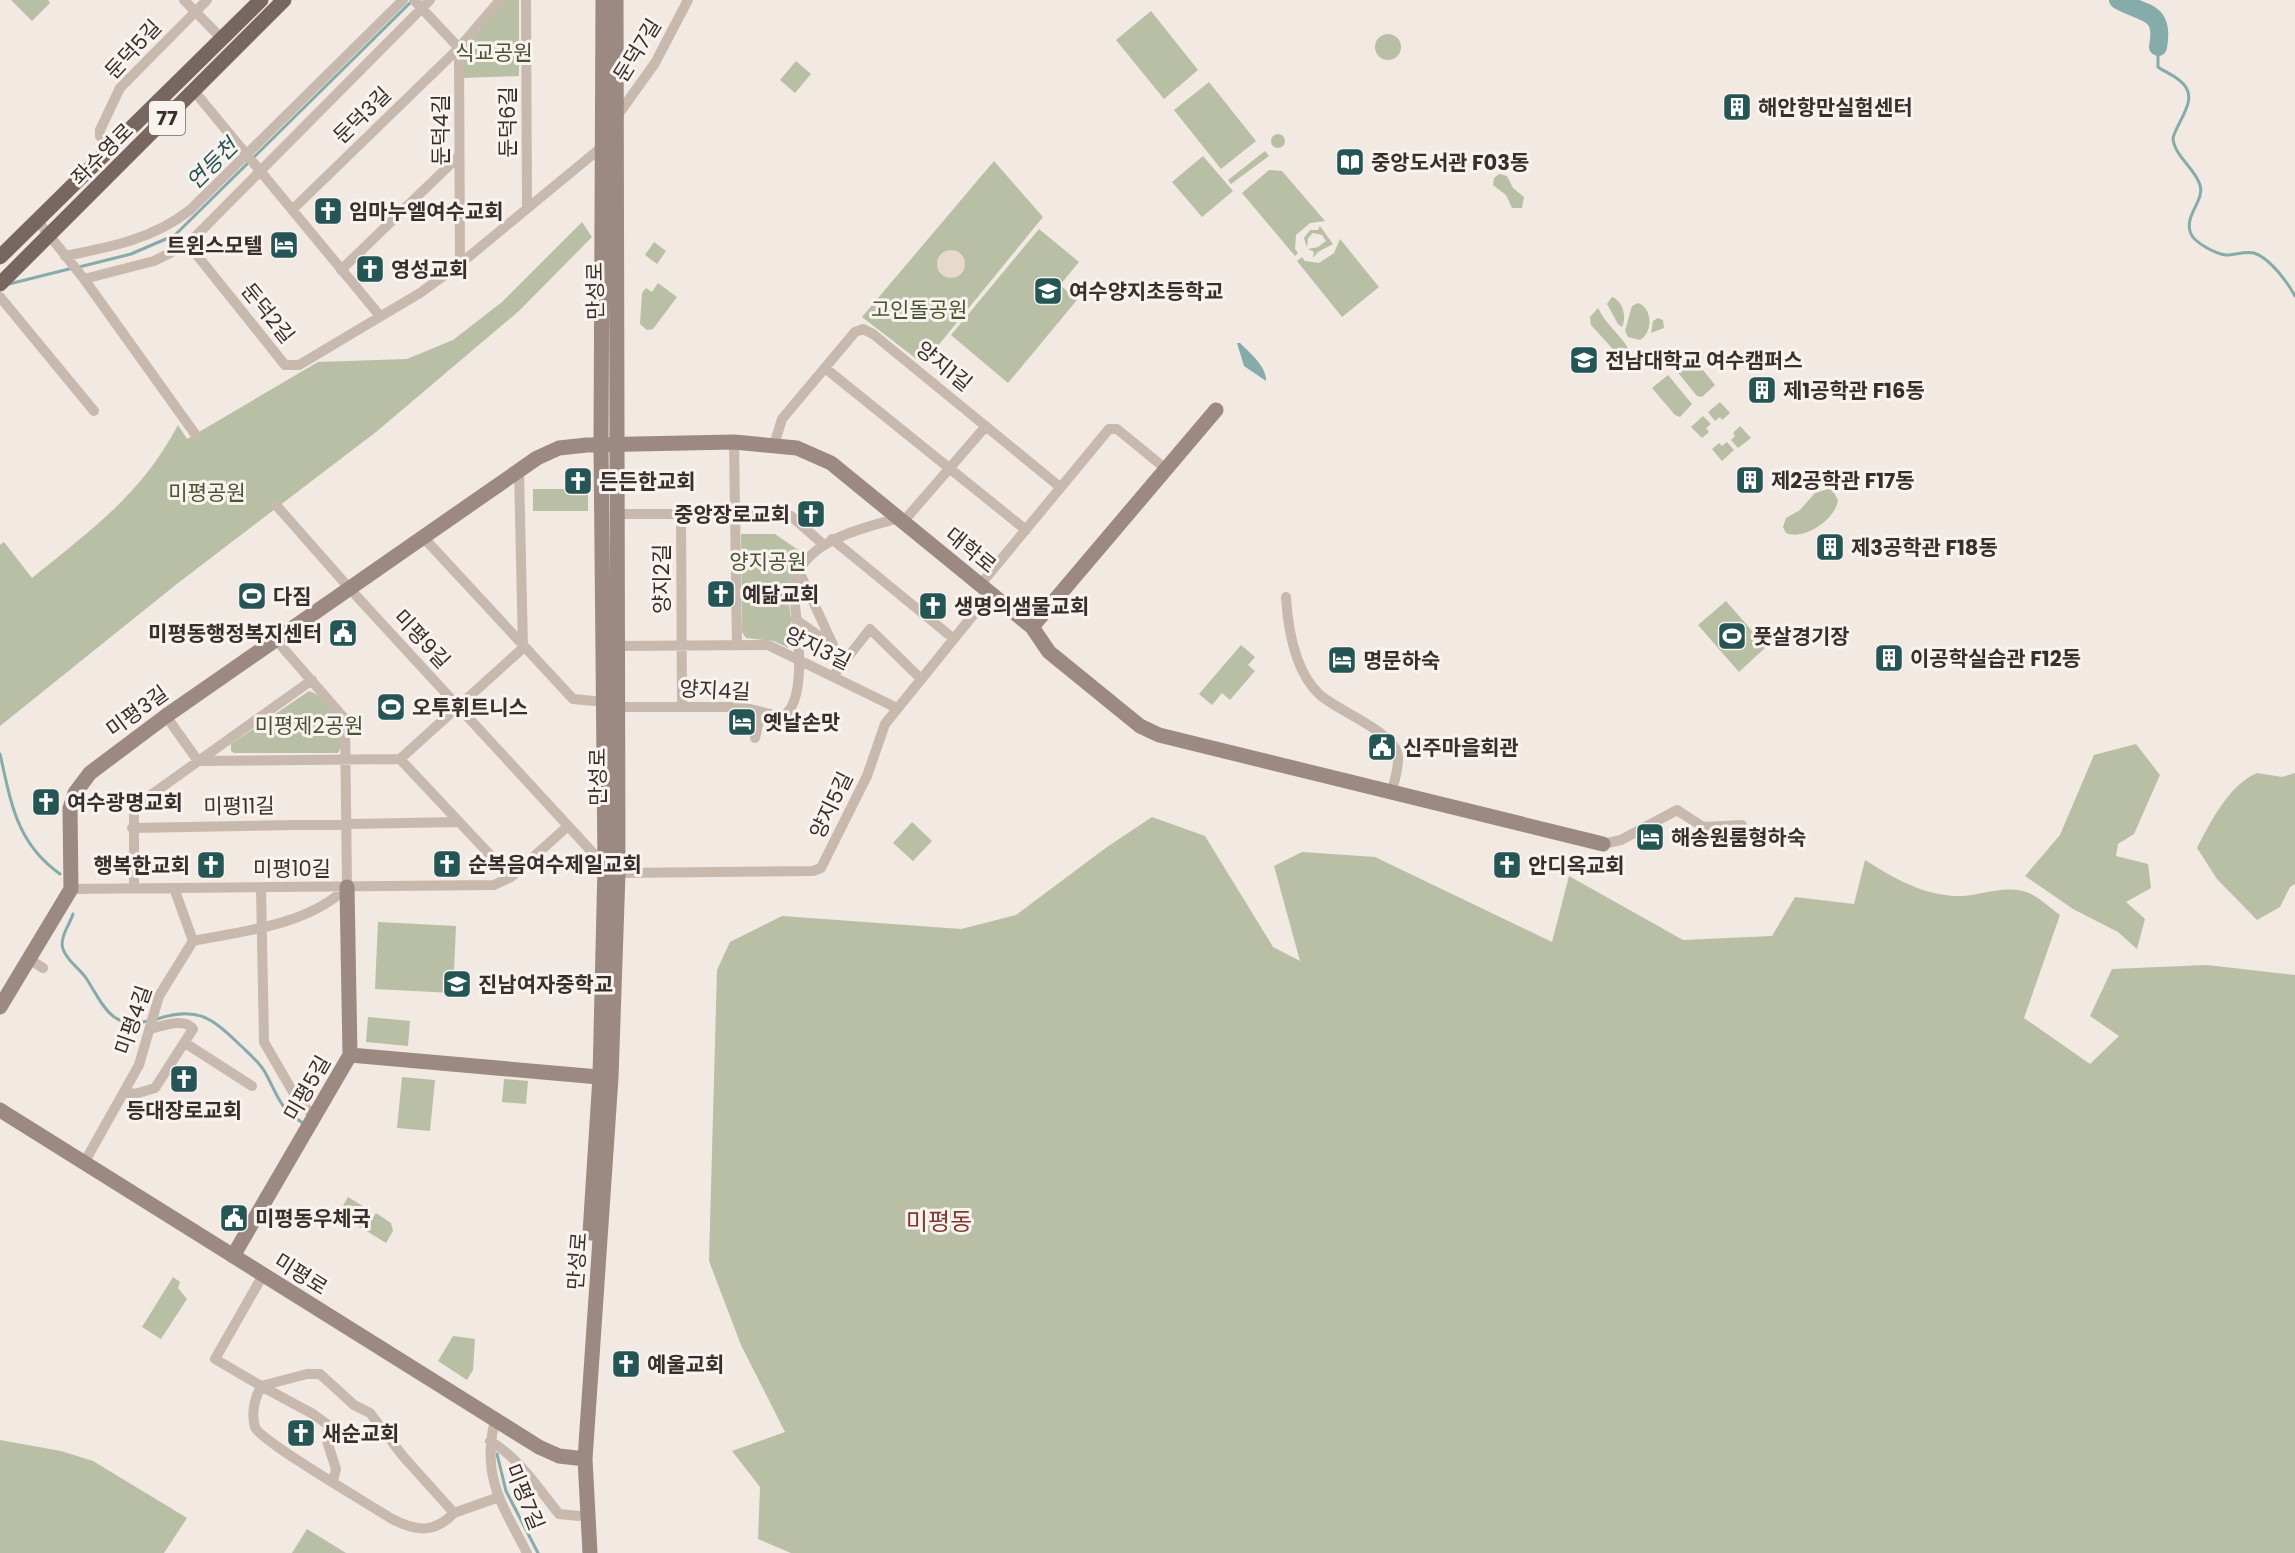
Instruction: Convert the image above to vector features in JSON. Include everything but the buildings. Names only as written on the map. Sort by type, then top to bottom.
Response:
[{"type":"main road","name":"좌수영로","points":[[0,257],[261,0]]},
{"type":"main road","name":"좌수영로","points":[[0,287],[284,0]]},
{"type":"main road","points":[[66,193],[80,207]]},
{"type":"street","points":[[184,0],[222,39]]},
{"type":"street","name":"둔덕5길","points":[[110,149],[100,136],[100,130],[120,88],[207,0]]},
{"type":"street","points":[[65,255],[130,242],[174,222],[403,0]]},
{"type":"street","points":[[414,0],[426,5],[459,48],[500,0]]},
{"type":"street","name":"둔덕6길","points":[[526,0],[527,208]]},
{"type":"street","name":"만성로","points":[[581,1553],[580,1460],[605,1078],[612,870],[611,705],[601,444],[603,0]]},
{"type":"street","name":"만성로","points":[[611,705],[617,646],[618,514],[616,0]]},
{"type":"street","name":"둔덕7길","points":[[615,119],[655,63],[688,0]]},
{"type":"street","name":"둔덕3길","points":[[188,244],[426,5]]},
{"type":"street","name":"둔덕3길","points":[[292,210],[459,48]]},
{"type":"street","name":"둔덕4길","points":[[459,48],[460,264]]},
{"type":"street","points":[[194,91],[380,316]]},
{"type":"street","name":"둔덕2길","points":[[188,244],[287,366],[307,362],[420,292],[460,264],[603,146]]},
{"type":"street","points":[[341,270],[459,156]]},
{"type":"street","points":[[38,221],[84,279],[195,434]]},
{"type":"street","points":[[84,279],[154,261],[188,244]]},
{"type":"street","points":[[0,287],[94,411]]},
{"type":"street","name":"양지1길","points":[[774,445],[782,419],[859,329],[868,331],[1060,487]]},
{"type":"street","points":[[825,368],[1026,530]]},
{"type":"street","points":[[1032,627],[1216,410]]},
{"type":"street","points":[[798,659],[794,585],[798,571],[828,542],[901,520],[986,426]]},
{"type":"street","points":[[986,589],[1026,530],[1111,428],[1117,429],[1166,469]]},
{"type":"street","points":[[734,442],[736,645]]},
{"type":"street","name":"대학로","points":[[618,444],[734,442],[797,448],[818,456],[901,520],[1032,627],[1049,652],[1149,731],[1603,844]]},
{"type":"street","name":"미평3길","points":[[71,889],[69,822],[75,793],[90,773],[166,716],[537,458],[559,448],[618,444]]},
{"type":"street","points":[[166,716],[198,761],[400,759],[523,648],[519,471]]},
{"type":"street","name":"미평9길","points":[[276,505],[350,590],[568,826],[612,870]]},
{"type":"street","name":"양지2길","points":[[681,513],[681,645]]},
{"type":"street","name":"양지2길","points":[[618,514],[788,514],[954,639]]},
{"type":"street","points":[[423,537],[523,648],[573,699],[611,705]]},
{"type":"street","points":[[798,571],[834,647]]},
{"type":"street","name":"양지5길","points":[[612,870],[813,871],[821,868],[867,776],[884,726],[954,639],[986,589]]},
{"type":"street","points":[[1286,597],[1290,635],[1313,687],[1326,699],[1384,736],[1395,748],[1398,759],[1392,792]]},
{"type":"street","points":[[795,619],[848,656]]},
{"type":"street","points":[[833,676],[867,630],[872,630],[921,679]]},
{"type":"street","points":[[174,888],[193,941],[262,928],[318,908],[333,900],[347,887],[344,717],[276,640]]},
{"type":"street","points":[[681,645],[682,707]]},
{"type":"street","name":"양지3길","points":[[617,646],[768,645],[897,708]]},
{"type":"street","name":"양지4길","points":[[611,705],[742,707],[781,716],[786,715],[795,700],[799,684],[798,659]]},
{"type":"street","name":"미평11길","points":[[134,888],[132,828],[134,807],[312,680]]},
{"type":"street","points":[[755,738],[761,712]]},
{"type":"street","points":[[400,759],[511,877]]},
{"type":"street","points":[[1603,844],[1621,840],[1674,811],[1684,813],[1701,826],[1742,825]]},
{"type":"street","points":[[347,824],[459,822]]},
{"type":"street","name":"미평11길","points":[[132,828],[347,824]]},
{"type":"street","name":"미평10길","points":[[71,889],[499,884],[511,877],[568,826]]},
{"type":"street","name":"미평5길","points":[[233,1256],[350,1055],[347,887]]},
{"type":"street","points":[[261,888],[264,1042],[297,1099],[314,1116]]},
{"type":"street","points":[[0,1007],[71,889]]},
{"type":"street","name":"미평4길","points":[[84,1163],[125,1092],[142,1056],[159,996],[193,941]]},
{"type":"street","points":[[29,959],[43,968]]},
{"type":"street","points":[[125,1092],[134,1094],[154,1088],[193,1030],[188,1024],[151,1023]]},
{"type":"street","points":[[185,1043],[252,1086]]},
{"type":"street","points":[[350,1055],[605,1078]]},
{"type":"street","name":"미평로","points":[[0,1110],[495,1420],[549,1452],[580,1460]]},
{"type":"street","points":[[264,1275],[215,1359],[322,1419],[328,1425],[327,1441],[336,1468],[333,1481]]},
{"type":"street","points":[[261,1386],[307,1374],[320,1374],[354,1405],[370,1413],[402,1455],[454,1513]]},
{"type":"street","points":[[261,1386],[254,1407],[258,1432],[408,1526],[435,1528],[443,1524],[454,1513],[499,1497]]},
{"type":"street","name":"미평7길","points":[[495,1420],[490,1441],[491,1468],[499,1497],[527,1553]]},
{"type":"street","points":[[490,1441],[504,1449],[559,1514],[579,1516]]},
{"type":"street","name":"만성로","points":[[580,1460],[590,1553]]},
{"type":"green space","points":[[11,0],[48,0],[50,3],[32,21]]},
{"type":"green space","name":"식교공원","points":[[505,0],[519,0],[519,76],[463,78],[462,50]]},
{"type":"green space","points":[[1151,11],[1198,70],[1164,99],[1116,40]]},
{"type":"green space","points":[[1388,34],[1397,38],[1401,47],[1397,56],[1388,60],[1379,56],[1375,47],[1379,38]]},
{"type":"green space","points":[[796,61],[811,74],[795,93],[780,80]]},
{"type":"green space","points":[[1209,82],[1256,141],[1221,169],[1174,110]]},
{"type":"green space","points":[[1278,134],[1283,136],[1285,141],[1283,146],[1278,148],[1273,146],[1271,141],[1273,136]]},
{"type":"green space","points":[[1265,151],[1269,156],[1231,184],[1228,180]]},
{"type":"green space","points":[[1203,156],[1233,191],[1202,217],[1172,182]]},
{"type":"green space","name":"고인돌공원","points":[[994,161],[1043,217],[923,364],[862,317]]},
{"type":"green space","points":[[1269,170],[1282,171],[1325,221],[1310,223],[1296,235],[1295,249],[1298,253],[1295,256],[1242,193]]},
{"type":"green space","points":[[1499,174],[1507,176],[1513,188],[1524,197],[1522,208],[1512,208],[1506,195],[1493,185],[1494,178]]},
{"type":"green space","name":"미평공원","points":[[582,222],[592,237],[519,311],[376,432],[178,583],[0,726],[0,545],[4,542],[32,578],[114,509],[148,472],[178,425],[187,439],[318,362],[407,359],[453,340],[502,302]]},
{"type":"green space","points":[[1320,226],[1333,244],[1318,252],[1313,258],[1314,252],[1308,249],[1318,247],[1326,241],[1322,235],[1313,233],[1308,238],[1307,248],[1304,238],[1310,230],[1318,230]]},
{"type":"green space","points":[[1039,229],[1079,262],[1060,285],[1077,300],[1008,383],[951,335]]},
{"type":"green space","points":[[1340,239],[1379,287],[1342,317],[1297,261],[1302,257],[1305,261],[1319,263],[1334,253]]},
{"type":"green space","points":[[654,242],[666,251],[657,264],[645,255]]},
{"type":"green space","points":[[658,283],[677,297],[653,329],[647,330],[640,324],[642,293],[646,288],[652,292]]},
{"type":"green space","points":[[1612,297],[1619,302],[1623,310],[1622,327],[1607,304]]},
{"type":"green space","points":[[1638,303],[1646,310],[1650,321],[1647,332],[1640,340],[1628,337],[1625,331],[1632,306]]},
{"type":"green space","points":[[1598,308],[1630,351],[1621,358],[1591,325],[1590,317]]},
{"type":"green space","points":[[1658,318],[1663,320],[1664,328],[1651,333],[1653,321]]},
{"type":"green space","points":[[1691,355],[1715,385],[1702,397],[1697,396],[1675,369]]},
{"type":"green space","points":[[1668,375],[1692,404],[1680,417],[1675,415],[1652,388]]},
{"type":"green space","points":[[1720,402],[1730,413],[1722,420],[1720,417],[1715,421],[1708,412]]},
{"type":"green space","points":[[1703,416],[1711,424],[1706,428],[1709,432],[1702,438],[1691,427]]},
{"type":"green space","points":[[1740,426],[1751,438],[1738,448],[1731,440],[1735,436],[1733,433]]},
{"type":"green space","points":[[1727,442],[1734,450],[1722,461],[1712,449],[1719,443],[1722,446]]},
{"type":"green space","points":[[533,489],[588,489],[588,511],[533,511]]},
{"type":"green space","points":[[1828,489],[1833,491],[1838,500],[1832,514],[1810,531],[1793,535],[1786,533],[1783,527],[1786,518],[1800,510],[1815,493]]},
{"type":"green space","name":"양지공원","points":[[741,534],[775,534],[807,556],[790,579],[788,600],[791,635],[788,648],[774,641],[746,638],[742,632]]},
{"type":"green space","name":"풋살경기장","points":[[1726,601],[1766,647],[1739,672],[1698,625]]},
{"type":"green space","points":[[1241,645],[1255,657],[1248,665],[1255,671],[1230,700],[1222,693],[1212,705],[1199,694]]},
{"type":"green space","name":"미평제2공원","points":[[309,691],[325,701],[337,717],[342,735],[342,745],[338,753],[234,753],[231,751],[231,744]]},
{"type":"green space","points":[[2136,744],[2160,775],[2134,834],[2118,844],[2116,856],[2148,864],[2151,888],[2126,902],[2145,919],[2137,949],[2118,932],[2073,909],[2025,876],[2060,835],[2094,755]]},
{"type":"green space","points":[[2257,773],[2282,777],[2295,773],[2295,884],[2290,887],[2280,907],[2257,920],[2217,879],[2197,848],[2229,795]]},
{"type":"green space","points":[[1152,817],[1205,836],[1273,947],[1300,961],[1274,866],[1302,852],[1375,857],[1552,942],[1569,876],[1683,940],[1772,936],[1795,897],[1854,904],[1865,860],[1908,884],[1942,895],[1964,896],[2011,889],[2020,890],[2037,898],[2060,915],[2024,1018],[2090,1064],[2119,1036],[2090,1016],[2112,969],[2207,965],[2295,975],[2295,1553],[791,1553],[758,1539],[760,1487],[732,1451],[785,1432],[741,1345],[709,1261],[717,970],[730,942],[782,916],[961,929],[1016,915],[1107,847]]},
{"type":"green space","points":[[912,822],[932,841],[913,861],[893,843]]},
{"type":"green space","points":[[378,922],[456,926],[453,993],[375,989]]},
{"type":"green space","points":[[368,1017],[410,1021],[408,1046],[366,1042]]},
{"type":"green space","points":[[402,1077],[435,1080],[430,1131],[397,1128]]},
{"type":"green space","points":[[504,1079],[528,1081],[526,1104],[502,1102]]},
{"type":"green space","points":[[348,1197],[371,1211],[361,1228],[338,1214]]},
{"type":"green space","points":[[376,1213],[391,1223],[393,1231],[386,1243],[365,1230]]},
{"type":"green space","points":[[173,1277],[180,1282],[178,1288],[187,1299],[161,1339],[142,1327]]},
{"type":"green space","points":[[453,1336],[475,1339],[473,1370],[467,1380],[438,1361]]},
{"type":"green space","points":[[0,1440],[61,1451],[93,1461],[187,1518],[164,1553],[0,1553]]},
{"type":"green space","points":[[307,1529],[346,1553],[292,1553]]},
{"type":"shaded area","points":[[951,250],[961,254],[965,264],[961,274],[951,278],[941,274],[937,264],[941,254]]},
{"type":"water","points":[[1237,343],[1240,343],[1257,360],[1264,371],[1266,381],[1244,366]]},
{"type":"waterway","name":"연등천","points":[[2118,0],[2144,11],[2155,19],[2159,35],[2158,47]]},
{"type":"waterway","name":"연등천","points":[[79,267],[131,254],[175,235],[412,1]]},
{"type":"waterway","points":[[2158,47],[2158,67],[2179,80],[2186,87],[2188,94],[2189,101],[2173,138],[2177,151],[2200,185],[2200,197],[2190,221],[2191,234],[2201,244],[2222,254],[2254,253],[2260,256],[2278,271],[2295,296]]},
{"type":"waterway","name":"연등천","points":[[9,284],[73,268]]},
{"type":"waterway","points":[[0,754],[12,805],[25,835],[45,862],[60,874]]},
{"type":"waterway","points":[[73,914],[62,940],[67,957],[86,978],[103,1005],[116,1018],[135,1023],[148,1021]]},
{"type":"waterway","points":[[157,1019],[171,1015],[193,1014],[202,1016],[219,1026],[257,1062],[284,1107],[304,1124]]},
{"type":"waterway","points":[[497,1454],[506,1491],[538,1553]]},
{"type":"place","name":"해안항만실험센터","points":[[1737,107]]},
{"type":"place","name":"중앙도서관 F03동","points":[[1350,162]]},
{"type":"place","name":"임마누엘여수교회","points":[[328,211]]},
{"type":"place","name":"트윈스모텔","points":[[284,245]]},
{"type":"place","name":"영성교회","points":[[370,269]]},
{"type":"place","name":"여수양지초등학교","points":[[1048,291]]},
{"type":"place","name":"전남대학교 여수캠퍼스","points":[[1584,360]]},
{"type":"place","name":"제1공학관 F16동","points":[[1762,390]]},
{"type":"place","name":"제2공학관 F17동","points":[[1750,480]]},
{"type":"place","name":"든든한교회","points":[[578,481]]},
{"type":"place","name":"중앙장로교회","points":[[811,514]]},
{"type":"place","name":"제3공학관 F18동","points":[[1830,547]]},
{"type":"place","name":"예닮교회","points":[[721,594]]},
{"type":"place","name":"다짐","points":[[252,596]]},
{"type":"place","name":"생명의샘물교회","points":[[933,606]]},
{"type":"place","name":"미평동행정복지센터","points":[[343,633]]},
{"type":"place","name":"풋살경기장","points":[[1732,636]]},
{"type":"place","name":"이공학실습관 F12동","points":[[1889,658]]},
{"type":"place","name":"명문하숙","points":[[1342,660]]},
{"type":"place","name":"오투휘트니스","points":[[391,707]]},
{"type":"place","name":"옛날손맛","points":[[742,722]]},
{"type":"place","name":"신주마을회관","points":[[1382,747]]},
{"type":"place","name":"여수광명교회","points":[[46,802]]},
{"type":"place","name":"해송원룸형하숙","points":[[1650,837]]},
{"type":"place","name":"순복음여수제일교회","points":[[447,864]]},
{"type":"place","name":"행복한교회","points":[[211,865]]},
{"type":"place","name":"안디옥교회","points":[[1507,865]]},
{"type":"place","name":"진남여자중학교","points":[[457,984]]},
{"type":"place","name":"등대장로교회","points":[[184,1079]]},
{"type":"place","name":"미평동우체국","points":[[234,1218]]},
{"type":"place","name":"예울교회","points":[[626,1364]]},
{"type":"place","name":"새순교회","points":[[301,1433]]},
{"type":"district","name":"미평동","points":[[939,1221]]}]
